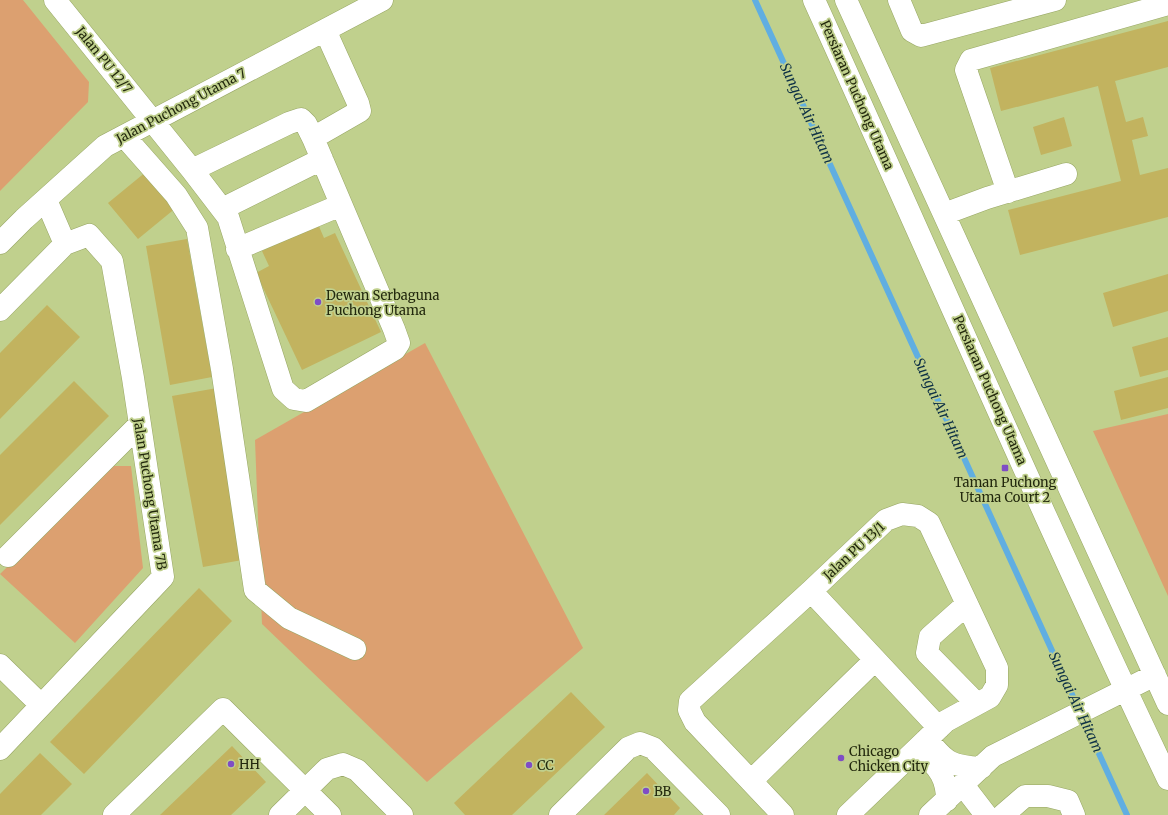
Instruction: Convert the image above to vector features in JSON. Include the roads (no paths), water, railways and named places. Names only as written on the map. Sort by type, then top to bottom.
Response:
[{"type":"street","name":"Jalan PU 12/7","points":[[55,0],[192,170],[228,218],[283,389],[294,399],[306,401],[395,349],[399,343],[341,205]]},
{"type":"street","name":"Jalan Puchong Utama 7","points":[[0,243],[106,146],[382,0]]},
{"type":"street","name":"Persiaran Puchong Utama","points":[[814,0],[1125,690],[1168,779]]},
{"type":"street","points":[[846,0],[1168,704]]},
{"type":"street","points":[[899,0],[912,31],[921,36],[1055,0]]},
{"type":"street","points":[[1008,192],[966,70],[971,60],[1168,4]]},
{"type":"street","points":[[313,138],[360,111],[358,103],[325,30]]},
{"type":"street","points":[[192,170],[289,123],[301,119],[306,124],[341,205],[237,249]]},
{"type":"street","points":[[124,136],[176,195],[197,228],[222,369],[255,590],[289,618],[355,649]]},
{"type":"street","points":[[222,209],[322,159]]},
{"type":"street","points":[[944,214],[987,198],[1066,174]]},
{"type":"street","points":[[0,310],[65,244],[46,200]]},
{"type":"street","name":"Jalan Puchong Utama 7B","points":[[0,749],[163,577],[140,424],[112,262],[89,235],[65,244]]},
{"type":"street","points":[[8,556],[140,424]]},
{"type":"street","name":"Jalan PU 13/1","points":[[783,815],[695,722],[689,710],[690,701],[812,591],[886,520],[902,514],[918,516],[929,523],[997,668],[997,686],[990,697],[946,721],[848,815]]},
{"type":"street","points":[[812,591],[875,660],[938,752],[953,764],[963,768],[981,768]]},
{"type":"street","points":[[967,604],[930,637],[927,653],[977,704]]},
{"type":"street","points":[[751,781],[875,660]]},
{"type":"street","points":[[0,665],[41,705]]},
{"type":"street","points":[[930,815],[994,756],[1155,674]]},
{"type":"street","points":[[114,815],[223,709],[330,815]]},
{"type":"street","points":[[928,738],[931,760],[945,780],[947,786],[947,800]]},
{"type":"street","points":[[560,815],[628,748],[640,743],[653,748],[719,815]]},
{"type":"street","points":[[280,815],[327,769],[343,764],[357,770],[402,815]]},
{"type":"street","points":[[963,785],[986,815]]},
{"type":"street","points":[[1003,815],[1025,796],[1048,796],[1068,801],[1074,815]]},
{"type":"waterway","name":"Sungai Air Hitam","points":[[755,0],[1127,815]]},
{"type":"place","name":"Dewan Serbaguna Puchong Utama","points":[[318,302]]},
{"type":"place","name":"Taman Puchong Utama Court 2","points":[[1005,468]]},
{"type":"place","name":"Chicago Chicken City","points":[[841,758]]},
{"type":"place","name":"HH","points":[[231,764]]},
{"type":"place","name":"CC","points":[[529,765]]},
{"type":"place","name":"BB","points":[[646,791]]}]
